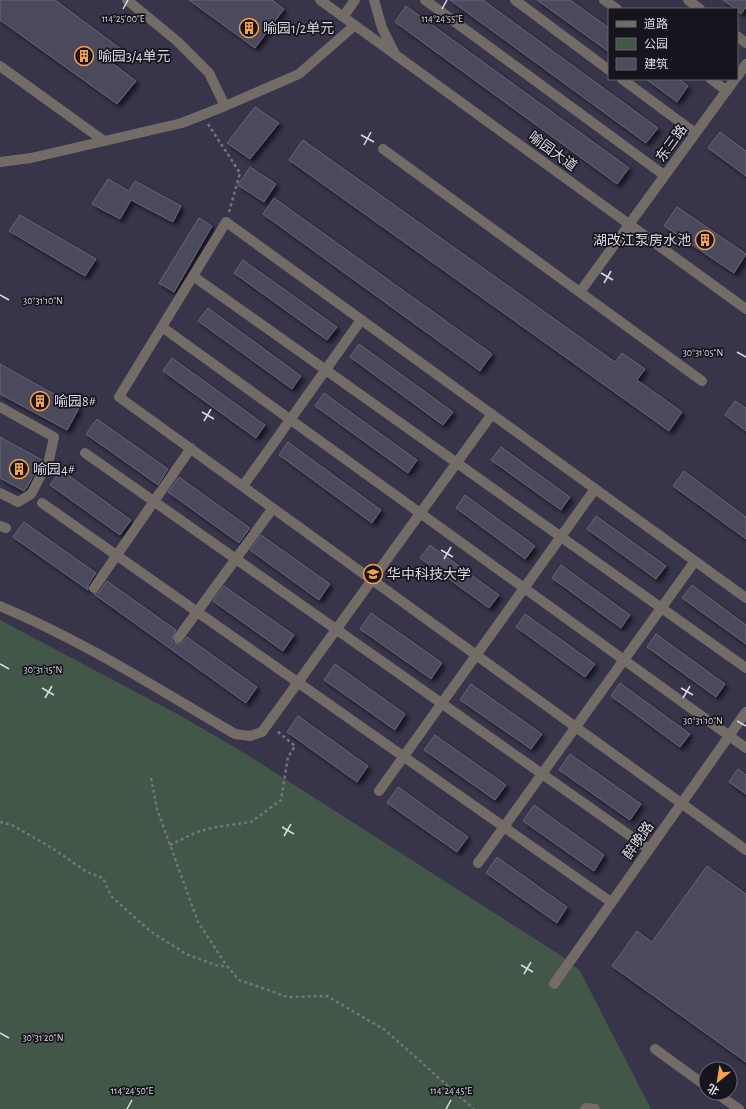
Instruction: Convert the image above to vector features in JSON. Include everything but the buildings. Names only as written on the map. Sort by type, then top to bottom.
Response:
[{"type":"street","points":[[127,0],[177,41],[209,72],[225,106]]},
{"type":"street","name":"喻园大道","points":[[320,0],[746,309]]},
{"type":"street","points":[[343,17],[355,0]]},
{"type":"street","points":[[374,0],[382,28],[395,54]]},
{"type":"street","points":[[425,0],[664,175]]},
{"type":"street","points":[[515,0],[608,69]]},
{"type":"street","points":[[604,0],[615,8]]},
{"type":"street","points":[[688,0],[699,8]]},
{"type":"street","points":[[0,162],[31,158],[182,123],[203,115],[299,74],[355,25]]},
{"type":"street","points":[[738,37],[746,43]]},
{"type":"street","name":"东三路","points":[[738,75],[746,64]]},
{"type":"street","points":[[0,66],[104,141]]},
{"type":"street","points":[[623,80],[695,133]]},
{"type":"street","points":[[712,80],[727,91]]},
{"type":"street","name":"东三路","points":[[580,292],[735,80]]},
{"type":"street","points":[[383,148],[702,381]]},
{"type":"street","points":[[746,598],[226,222],[120,397],[746,850]]},
{"type":"street","points":[[193,276],[746,668]]},
{"type":"street","points":[[243,486],[361,320]]},
{"type":"street","points":[[162,327],[746,748]]},
{"type":"street","points":[[0,407],[54,437],[50,460],[31,494],[18,502],[0,493]]},
{"type":"street","points":[[0,606],[33,620],[111,661],[235,734],[250,736],[262,732],[492,414]]},
{"type":"street","points":[[94,588],[191,448]]},
{"type":"street","points":[[85,453],[649,849]]},
{"type":"street","points":[[379,791],[595,489]]},
{"type":"street","points":[[42,503],[612,902]]},
{"type":"street","points":[[178,638],[273,508]]},
{"type":"street","points":[[478,863],[695,561]]},
{"type":"street","name":"醉晚路","points":[[554,984],[746,712]]},
{"type":"street","points":[[655,1050],[698,1080]]},
{"type":"street","points":[[728,1101],[739,1109]]},
{"type":"street","points":[[585,1109],[595,1109]]},
{"type":"path","points":[[203,115],[240,173],[226,222]]},
{"type":"path","points":[[170,845],[196,832],[216,827],[251,822],[281,800],[288,757],[295,746],[268,724]]},
{"type":"path","points":[[151,778],[157,808],[198,922],[227,966],[239,980],[288,997],[327,996],[385,1030],[474,1109]]},
{"type":"path","points":[[0,822],[12,826],[52,848],[87,872],[103,878],[111,896],[150,931],[186,954],[218,966],[227,966]]},
{"type":"shaded area","name":"华中科技大学","points":[[0,0],[746,0],[746,1109],[0,1109]]},
{"type":"green space","points":[[0,620],[181,716],[246,754],[560,955],[580,971],[651,1109],[0,1109]]},
{"type":"place","name":"喻园1/2单元","points":[[249,28]]},
{"type":"place","name":"喻园3/4单元","points":[[84,56]]},
{"type":"place","name":"湖改江泵房水池","points":[[705,240]]},
{"type":"place","name":"喻园8#","points":[[40,401]]},
{"type":"place","name":"喻园4#","points":[[19,469]]},
{"type":"place","name":"华中科技大学","points":[[373,574]]}]
